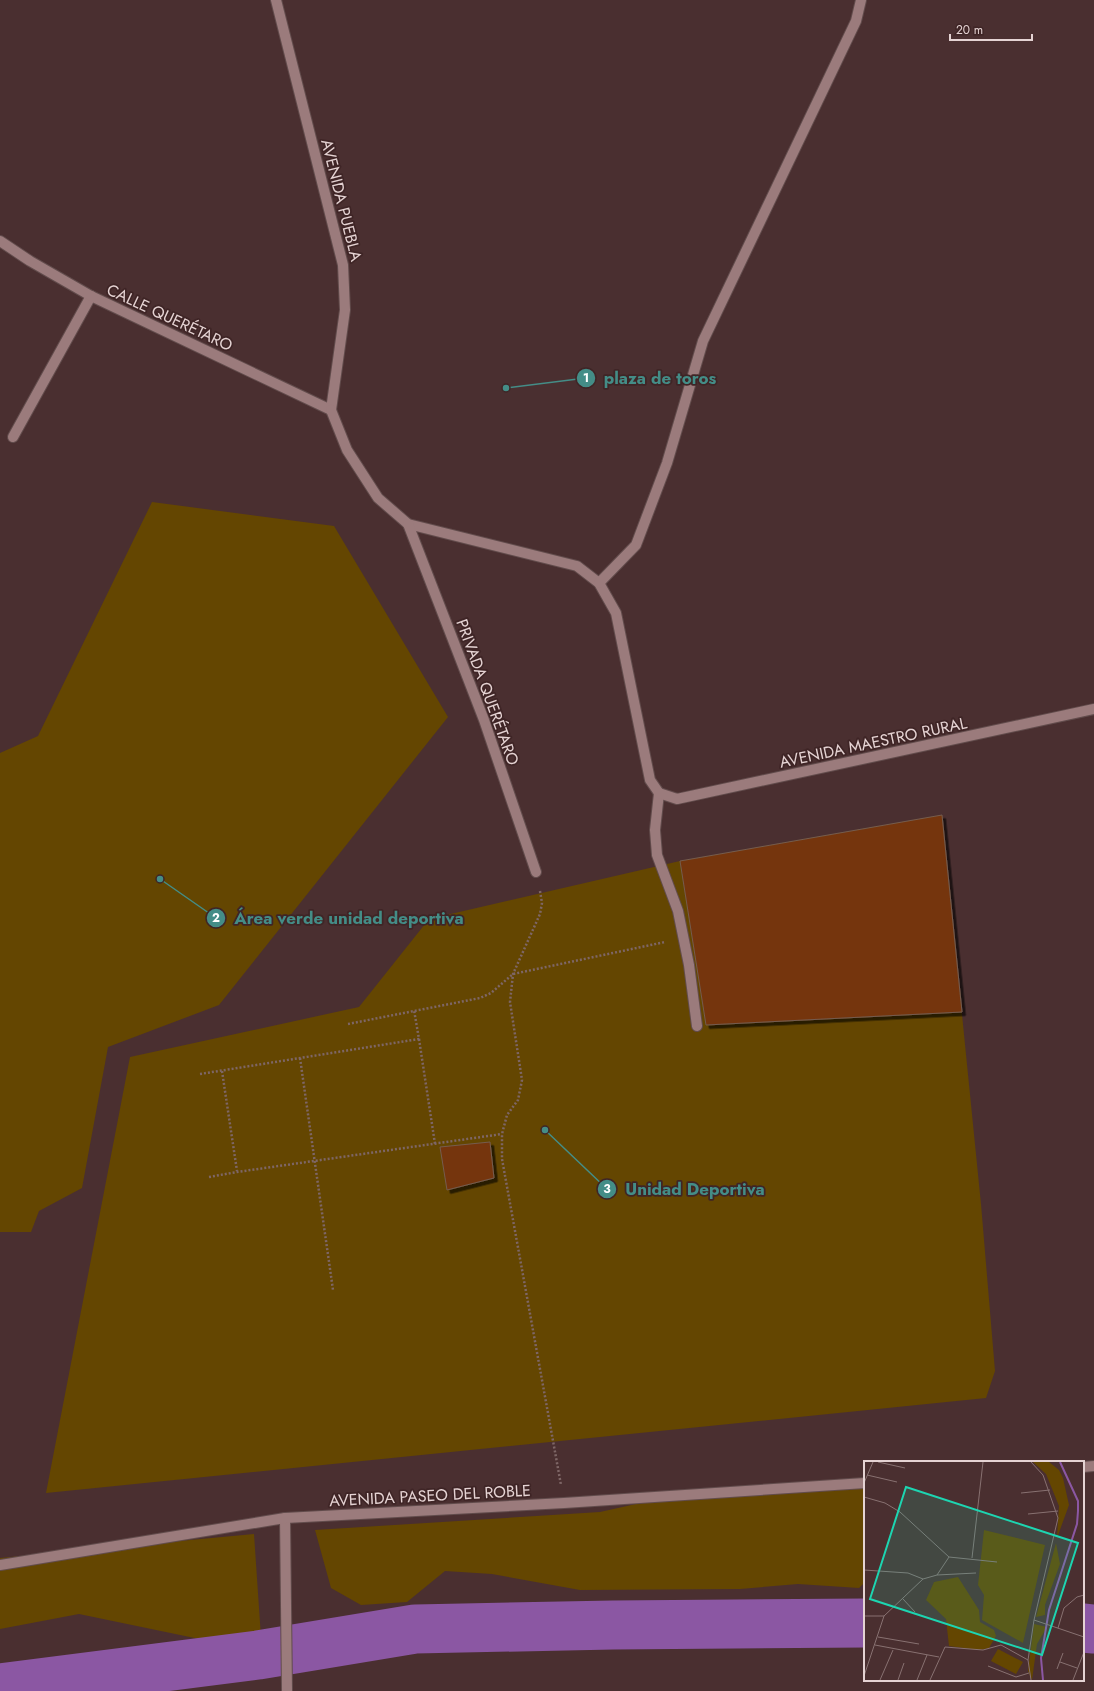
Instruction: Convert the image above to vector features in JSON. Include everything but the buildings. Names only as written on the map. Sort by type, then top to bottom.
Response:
[{"type":"street","name":"AVENIDA PUEBLA","points":[[276,0],[343,265],[345,310],[331,410]]},
{"type":"street","points":[[599,583],[636,545],[667,463],[703,341],[856,21],[861,0]]},
{"type":"street","name":"CALLE QUERÉTARO","points":[[0,241],[30,261],[91,296],[331,410]]},
{"type":"street","points":[[13,437],[91,296]]},
{"type":"street","points":[[331,410],[347,450],[378,498],[408,524],[576,566],[599,583],[616,613],[650,780],[660,793],[654,830],[657,855],[678,911],[689,965],[697,1026]]},
{"type":"street","name":"PRIVADA QUERÉTARO","points":[[408,524],[484,720],[536,872]]},
{"type":"street","name":"AVENIDA MAESTRO RURAL","points":[[660,793],[677,799],[1094,709]]},
{"type":"street","points":[[1084,1467],[1094,1466]]},
{"type":"street","name":"AVENIDA PASEO DEL ROBLE","points":[[0,1565],[285,1518],[564,1503],[864,1483]]},
{"type":"street","points":[[285,1518],[287,1691]]},
{"type":"path","points":[[536,872],[542,903],[540,914],[514,974],[510,1002],[522,1080],[518,1100],[507,1115],[502,1134],[502,1159],[564,1503]]},
{"type":"path","points":[[348,1024],[480,998],[491,993],[514,974],[683,938]]},
{"type":"path","points":[[414,1010],[435,1144]]},
{"type":"path","points":[[200,1074],[418,1038]]},
{"type":"path","points":[[300,1058],[333,1290]]},
{"type":"path","points":[[222,1071],[237,1172]]},
{"type":"path","points":[[209,1177],[502,1134]]},
{"type":"shaded area","points":[[152,502],[334,526],[448,717],[219,1005],[108,1047],[82,1188],[39,1211],[31,1232],[0,1232],[0,753],[38,736]]},
{"type":"shaded area","points":[[942,815],[981,1204],[995,1371],[986,1398],[46,1493],[130,1057],[359,1007],[429,919],[680,861]]},
{"type":"shaded area","points":[[864,1487],[864,1583],[859,1588],[798,1584],[740,1589],[580,1590],[492,1574],[445,1571],[407,1602],[361,1605],[331,1588],[315,1530],[600,1512],[672,1496]]},
{"type":"shaded area","points":[[254,1534],[262,1652],[79,1614],[0,1629],[0,1558]]},
{"type":"waterway","points":[[0,1688],[258,1655],[415,1629],[613,1625],[864,1623]]},
{"type":"waterway","points":[[1084,1628],[1094,1629]]},
{"type":"place","name":"plaza de toros","points":[[506,388]]},
{"type":"place","name":"Área verde unidad deportiva","points":[[160,879]]},
{"type":"place","name":"Unidad Deportiva","points":[[545,1130]]}]
